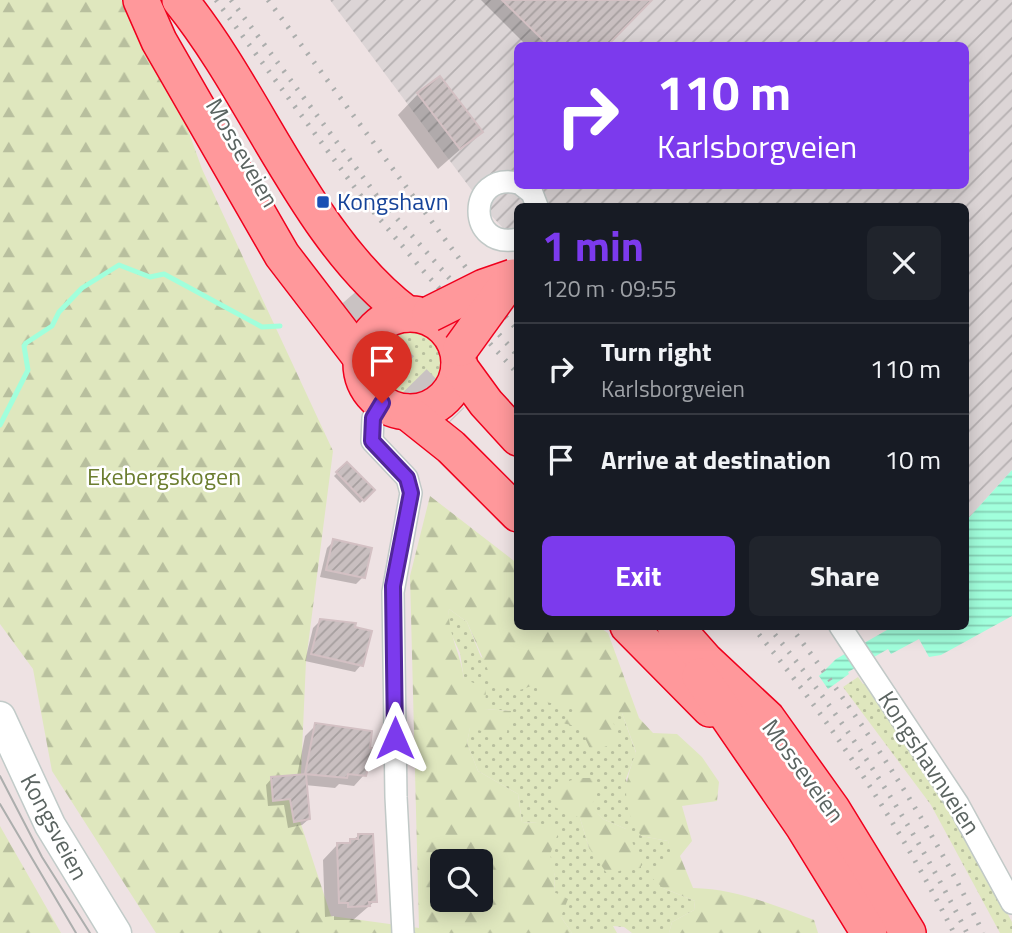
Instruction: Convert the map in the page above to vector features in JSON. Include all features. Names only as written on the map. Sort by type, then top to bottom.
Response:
[{"type":"highway","name":"Mosseveien","points":[[144,0],[171,32],[288,229],[349,297],[266,169],[172,0]]},
{"type":"highway","points":[[144,0],[159,41],[282,256],[361,358],[368,388],[451,447],[514,510]]},
{"type":"highway","points":[[180,0],[201,25],[259,123],[337,239],[377,287],[447,330],[486,402],[514,434]]},
{"type":"highway","points":[[361,358],[366,341],[376,327],[390,318],[421,315],[514,275]]},
{"type":"highway","points":[[394,407],[420,411],[443,400],[457,379],[459,356],[514,277]]},
{"type":"highway","points":[[514,463],[457,415],[514,481]]},
{"type":"highway","points":[[633,630],[754,728]]},
{"type":"highway","name":"Mosseveien","points":[[659,630],[708,686],[754,728],[832,809],[908,933]]},
{"type":"highway","name":"Mosseveien","points":[[679,630],[706,661],[754,728],[803,826],[869,933]]},
{"type":"highway","points":[[704,630],[754,728]]},
{"type":"main road","name":"Kongsveien","points":[[0,717],[50,825],[116,933]]},
{"type":"street","points":[[514,183],[499,182],[491,186],[480,199],[481,224],[509,239],[510,264],[514,271]]},
{"type":"street","points":[[526,189],[536,203]]},
{"type":"street","points":[[394,407],[373,418],[372,441],[407,478],[411,493],[393,592],[396,787],[403,933]]},
{"type":"street","name":"Kongshavnveien","points":[[842,630],[958,804],[1012,903]]},
{"type":"shaded area","points":[[330,0],[1012,0],[1012,470],[969,518],[969,203],[514,203],[514,240],[488,212]]},
{"type":"shaded area","points":[[1012,470],[1012,616],[941,655],[929,657],[919,639],[891,654],[888,649],[848,672],[849,674],[828,689],[819,676],[836,659],[887,630],[969,630],[969,518]]},
{"type":"green space","name":"Ekebergskogen","points":[[0,0],[121,0],[168,74],[202,169],[333,451],[306,661],[299,818],[331,916],[419,928],[410,576],[430,496],[514,561],[514,630],[604,630],[608,633],[639,718],[653,733],[677,734],[702,757],[719,782],[717,801],[682,806],[692,841],[680,856],[693,888],[725,891],[784,909],[814,920],[818,933],[669,933],[672,922],[694,910],[695,901],[663,888],[651,877],[659,862],[671,854],[668,841],[641,836],[630,815],[626,795],[628,775],[636,752],[622,713],[612,713],[617,743],[591,751],[580,727],[562,723],[576,709],[538,700],[537,684],[517,691],[494,684],[467,622],[449,609],[450,626],[464,679],[486,688],[485,709],[511,711],[506,737],[470,728],[467,743],[478,771],[518,794],[522,822],[538,823],[559,831],[550,854],[555,876],[554,892],[568,899],[561,917],[572,933],[156,933],[52,771],[33,669],[0,624]]},
{"type":"green space","points":[[412,331],[430,337],[438,345],[444,363],[438,381],[430,389],[412,395],[394,389],[386,381],[380,363],[386,345],[394,337]]},
{"type":"green space","points":[[449,609],[467,622],[481,657],[538,684],[612,713],[622,713],[636,753],[626,779],[641,836],[668,841],[672,854],[663,888],[695,901],[694,910],[672,922],[669,933],[632,933],[624,927],[613,926],[617,933],[572,933],[561,917],[554,892],[555,876],[538,823],[522,822],[518,794],[478,771],[467,743],[470,727],[480,730],[511,711],[485,709],[464,679],[460,653],[448,627]],"holes":[[[590,807],[603,819],[626,829],[589,848],[580,818]]]},
{"type":"green space","points":[[858,677],[863,684],[868,684],[943,801],[1012,922],[1012,933],[1000,933],[931,805],[843,687]]},
{"type":"green space","points":[[579,778],[592,778],[599,789],[591,807],[603,819],[626,829],[641,861],[641,868],[625,869],[608,875],[589,848],[580,818],[552,806],[555,785]]},
{"type":"green space","points":[[0,826],[61,933],[0,933]]},
{"type":"building","points":[[502,0],[652,0],[611,42],[545,42]]},
{"type":"building","points":[[440,76],[483,132],[460,149],[417,93]]},
{"type":"building","points":[[347,462],[375,490],[364,501],[336,472]]},
{"type":"building","points":[[333,539],[372,548],[365,578],[326,570]]},
{"type":"building","points":[[320,619],[356,623],[355,627],[372,631],[363,666],[311,654]]},
{"type":"building","points":[[315,723],[372,731],[370,748],[373,748],[366,776],[348,774],[347,778],[305,774]]},
{"type":"building","points":[[306,774],[310,819],[294,822],[290,799],[273,801],[271,777]]},
{"type":"building","points":[[358,834],[373,834],[377,902],[369,902],[370,906],[348,907],[348,903],[339,903],[337,843],[350,843],[350,839],[358,839]]},
{"type":"waterway","points":[[0,425],[28,370],[24,346],[26,343],[52,326],[59,312],[82,288],[119,265],[150,277],[164,274],[262,327],[280,326]]},
{"type":"tunnel","points":[[344,302],[399,366],[452,420]]},
{"type":"tram line","points":[[0,776],[42,857],[90,933]]},
{"type":"tram line","points":[[0,804],[76,933]]},
{"type":"railway","points":[[216,0],[367,204],[426,274],[514,370]]},
{"type":"railway","points":[[231,0],[377,196],[514,351]]},
{"type":"railway","points":[[268,0],[478,284],[514,326]]},
{"type":"railway","points":[[755,630],[862,774],[910,852],[954,933]]},
{"type":"railway","points":[[771,630],[851,736],[876,774],[924,852],[967,933]]},
{"type":"railway","points":[[793,630],[844,699],[918,813],[983,933]]},
{"type":"place","name":"Kongshavn","points":[[323,202]]},
{"type":"route","points":[[382,403],[373,418],[372,441],[407,478],[411,493],[393,586],[395,738]]}]
